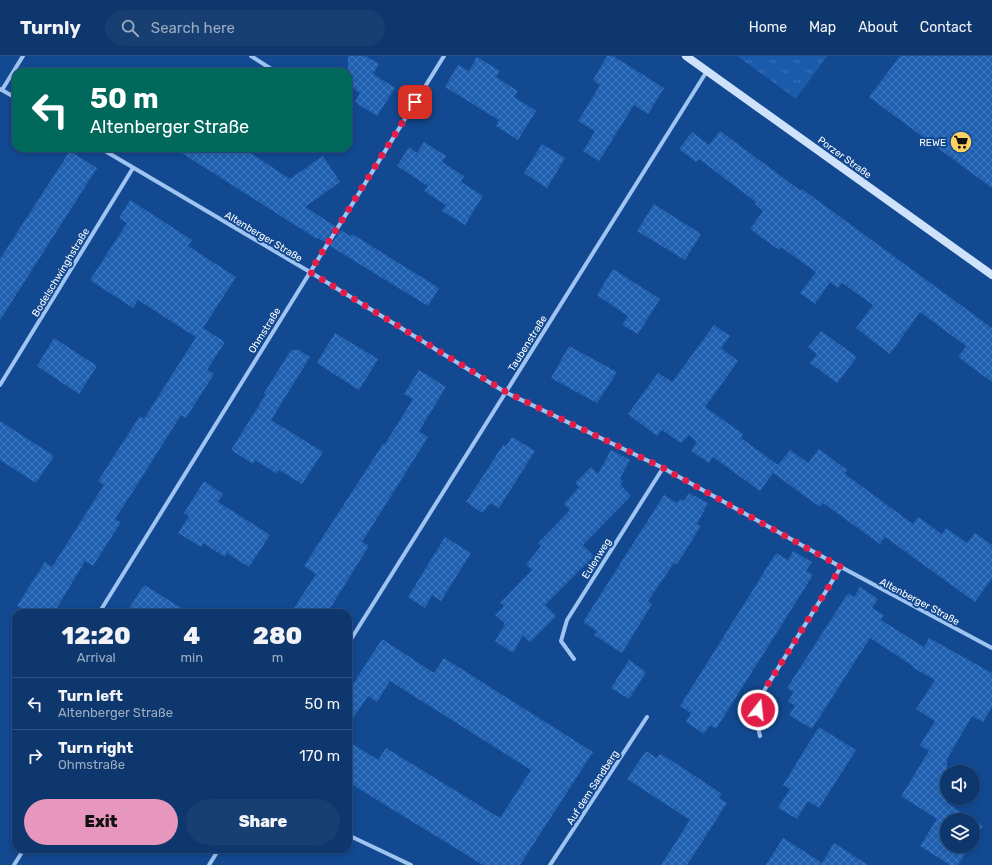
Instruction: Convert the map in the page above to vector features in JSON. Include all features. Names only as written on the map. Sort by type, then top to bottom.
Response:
[{"type":"main road","name":"Porzer Straße","points":[[686,56],[992,275]]},
{"type":"street","points":[[15,68],[23,56]]},
{"type":"street","points":[[251,56],[270,68]]},
{"type":"street","name":"Ohmstraße","points":[[101,609],[444,56]]},
{"type":"street","name":"Taubenstraße","points":[[352,638],[707,71]]},
{"type":"street","points":[[12,72],[1,89],[12,96]]},
{"type":"street","name":"Altenberger Straße","points":[[107,152],[310,272],[506,392],[663,468],[841,567],[992,648]]},
{"type":"street","name":"Bodelschwinghstraße","points":[[0,385],[133,168]]},
{"type":"street","name":"Eulenweg","points":[[574,659],[561,641],[566,620],[663,468]]},
{"type":"street","points":[[760,736],[757,723],[762,694],[841,567]]},
{"type":"street","name":"Auf dem Sandberg","points":[[550,865],[647,717]]},
{"type":"street","points":[[352,837],[411,865]]},
{"type":"street","points":[[14,865],[22,853]]},
{"type":"street","points":[[209,865],[216,853]]},
{"type":"green space","points":[[737,56],[827,56],[796,99]]},
{"type":"building","points":[[348,56],[366,56],[379,64],[373,74],[395,88],[377,116],[355,102],[360,93],[352,88],[352,68],[348,68]]},
{"type":"building","points":[[607,56],[613,56],[664,88],[648,114],[634,105],[599,161],[583,151],[595,131],[578,121],[600,85],[593,80]]},
{"type":"building","name":"REWE","points":[[900,56],[992,56],[992,188],[869,97]]},
{"type":"building","points":[[477,57],[500,71],[496,77],[518,91],[514,97],[536,111],[518,140],[496,126],[499,120],[445,87],[458,65],[469,71]]},
{"type":"building","points":[[720,131],[992,328],[992,382],[958,357],[966,346],[920,312],[890,354],[856,328],[873,305],[842,283],[838,288],[830,282],[815,304],[800,293],[816,272],[781,247],[779,250],[750,229],[763,211],[755,204],[756,202],[699,159],[696,162],[679,149],[692,132],[709,145]]},
{"type":"building","points":[[424,142],[446,156],[442,162],[464,176],[461,182],[483,196],[465,225],[442,211],[446,205],[424,191],[428,186],[397,166],[409,147],[417,153]]},
{"type":"building","points":[[542,144],[565,158],[547,188],[524,173]]},
{"type":"building","points":[[69,152],[97,168],[0,320],[0,259]]},
{"type":"building","points":[[180,152],[249,152],[290,179],[323,156],[340,182],[305,207],[335,226],[325,242],[318,238],[317,239]]},
{"type":"building","points":[[130,200],[192,240],[188,246],[236,277],[203,328],[225,342],[207,370],[214,374],[186,418],[181,415],[115,519],[121,522],[93,566],[85,561],[56,609],[22,609],[17,606],[45,562],[52,567],[104,485],[98,481],[140,416],[144,419],[196,337],[138,300],[133,308],[90,280],[127,223],[119,218]]},
{"type":"building","points":[[654,204],[701,234],[685,260],[637,231]]},
{"type":"building","points":[[341,230],[350,236],[352,234],[439,288],[428,306],[330,246]]},
{"type":"building","points":[[613,269],[660,299],[638,334],[622,325],[628,316],[597,295]]},
{"type":"building","points":[[714,325],[730,336],[721,348],[738,361],[705,407],[743,434],[741,438],[778,465],[790,450],[808,463],[819,449],[847,470],[845,474],[913,524],[918,517],[942,534],[946,528],[967,543],[975,533],[992,545],[992,578],[975,602],[885,537],[880,544],[823,503],[820,507],[773,473],[760,491],[713,457],[709,463],[691,451],[697,442],[689,435],[681,443],[662,430],[657,436],[628,414],[658,373],[672,382]]},
{"type":"building","points":[[821,331],[857,357],[837,383],[810,363],[817,354],[808,347]]},
{"type":"building","points":[[335,333],[378,359],[359,390],[317,363]]},
{"type":"building","points":[[54,338],[97,366],[79,394],[37,366]]},
{"type":"building","points":[[569,346],[617,372],[597,403],[551,378]]},
{"type":"building","points":[[291,350],[299,350],[310,357],[271,420],[323,452],[302,484],[279,470],[277,474],[255,460],[253,464],[231,450],[266,394],[264,393]]},
{"type":"building","points":[[419,370],[446,387],[419,431],[428,437],[362,542],[369,546],[330,609],[294,609],[316,574],[304,566],[413,399],[404,394]]},
{"type":"building","points":[[0,421],[54,456],[36,483],[0,460]]},
{"type":"building","points":[[512,437],[535,451],[499,508],[490,503],[483,513],[466,502],[503,445],[506,446]]},
{"type":"building","points":[[611,450],[630,460],[620,478],[623,481],[620,484],[631,496],[583,545],[594,556],[545,605],[556,616],[530,642],[523,635],[513,653],[495,641],[505,624],[495,615],[504,606],[500,603],[532,570],[526,564],[541,546],[538,543],[570,510],[564,504],[579,487],[575,483],[591,467],[598,474]]},
{"type":"building","points":[[204,481],[223,494],[218,502],[270,535],[249,567],[227,553],[225,557],[203,543],[201,547],[178,533],[189,516],[184,513]]},
{"type":"building","points":[[689,493],[708,503],[697,524],[701,526],[677,564],[674,563],[648,601],[652,604],[622,653],[594,635],[597,631],[583,622],[664,495],[677,503],[680,499],[684,501]]},
{"type":"building","points":[[445,537],[471,553],[441,601],[432,595],[425,608],[408,597]]},
{"type":"building","points":[[793,551],[812,562],[806,571],[813,575],[716,729],[710,725],[704,734],[686,722],[691,713],[680,706],[776,553],[788,560]]},
{"type":"building","points":[[144,585],[183,609],[129,609]]},
{"type":"building","points":[[860,587],[878,599],[872,608],[884,615],[881,620],[924,647],[929,638],[992,673],[992,707],[983,722],[972,716],[947,759],[947,765],[940,765],[940,805],[950,805],[963,813],[940,813],[940,853],[966,853],[958,865],[950,865],[920,846],[937,819],[901,796],[929,751],[920,745],[935,721],[916,709],[935,680],[912,667],[913,666],[870,638],[812,729],[789,715],[795,706],[788,701],[794,692],[787,688],[848,593],[854,597]]},
{"type":"building","points":[[382,639],[434,673],[444,658],[593,752],[520,865],[483,865],[352,784],[352,744],[378,760],[386,748],[500,818],[531,770],[390,681],[377,702],[368,696],[352,720],[352,686]]},
{"type":"building","points":[[629,660],[646,672],[629,699],[611,688]]},
{"type":"building","points":[[819,727],[856,750],[819,808],[808,801],[797,819],[778,808],[790,789],[783,785]]},
{"type":"building","points":[[646,751],[657,758],[660,754],[669,759],[722,794],[719,798],[727,803],[687,865],[661,865],[690,820],[627,779]]},
{"type":"building","points":[[783,838],[822,863],[834,843],[868,865],[766,865]]},
{"type":"place","name":"REWE","points":[[961,142]]},
{"type":"route","points":[[415,102],[310,272],[506,392],[663,468],[841,567],[762,694],[758,710]]}]
